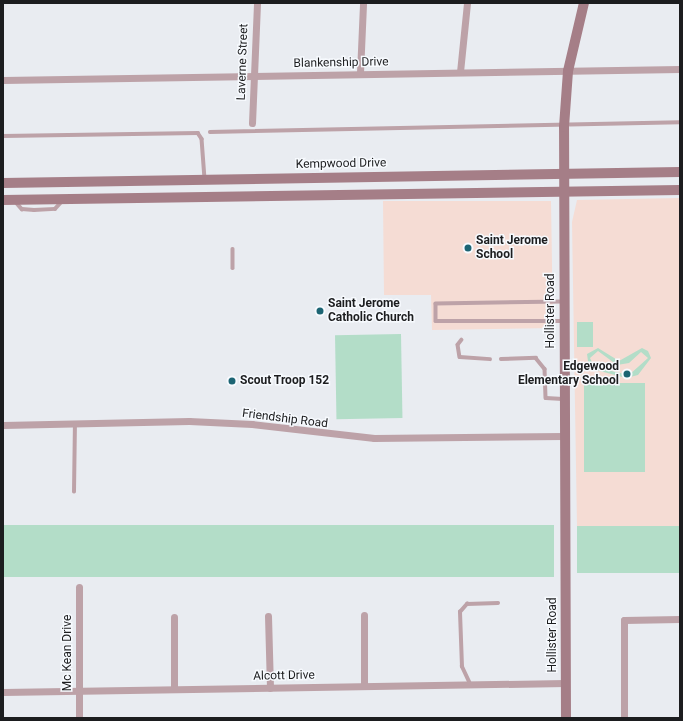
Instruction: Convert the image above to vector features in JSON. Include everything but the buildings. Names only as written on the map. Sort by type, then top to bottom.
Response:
[{"type":"main road","name":"Hollister Road","points":[[566,718],[564,191],[566,174],[564,126],[568,71],[584,3]]},
{"type":"main road","name":"Kempwood Drive","points":[[3,183],[680,172]]},
{"type":"main road","points":[[433,193],[434,176]]},
{"type":"main road","points":[[273,197],[274,178]]},
{"type":"main road","points":[[75,200],[77,182]]},
{"type":"main road","points":[[3,200],[680,190]]},
{"type":"street","name":"Laverne Street","points":[[252,123],[257,3]]},
{"type":"street","points":[[360,73],[363,3]]},
{"type":"street","points":[[460,72],[466,3]]},
{"type":"street","name":"Blankenship Drive","points":[[3,80],[360,73],[568,71],[680,67]]},
{"type":"street","name":"Friendship Road","points":[[3,425],[189,421],[252,424],[374,438],[564,436]]},
{"type":"street","name":"Mc Kean Drive","points":[[79,587],[80,718]]},
{"type":"street","points":[[364,615],[364,686]]},
{"type":"street","points":[[268,616],[270,688]]},
{"type":"street","points":[[174,618],[174,688]]},
{"type":"street","points":[[624,718],[624,620],[680,619]]},
{"type":"street","name":"Alcott Drive","points":[[3,692],[174,688],[270,688],[566,683]]},
{"type":"lane","points":[[210,132],[564,126],[680,122]]},
{"type":"lane","points":[[3,136],[198,133],[202,139],[205,180]]},
{"type":"lane","points":[[233,249],[233,268]]},
{"type":"lane","points":[[564,302],[436,304],[436,321],[564,321]]},
{"type":"lane","points":[[462,340],[458,345],[460,357],[490,359]]},
{"type":"lane","points":[[501,359],[536,358],[545,369],[546,398],[564,399]]},
{"type":"lane","points":[[74,492],[75,424]]},
{"type":"lane","points":[[470,684],[462,667],[460,612],[467,604],[498,603]]},
{"type":"shaded area","name":"Edgewood Elementary School","points":[[680,198],[680,526],[577,527],[572,222],[577,200]]},
{"type":"shaded area","name":"Saint Jerome School","points":[[383,201],[551,201],[553,328],[432,330],[431,295],[384,295]]},
{"type":"green space","points":[[577,322],[593,322],[593,347],[577,347]]},
{"type":"green space","points":[[401,334],[402,418],[336,419],[335,335]]},
{"type":"green space","points":[[598,348],[619,361],[642,348],[648,351],[651,358],[638,375],[626,378],[589,368],[587,354]],"holes":[[[598,351],[617,365],[629,363],[641,352],[648,358],[629,375],[594,367],[590,358]]]},
{"type":"green space","points":[[584,383],[645,383],[645,472],[584,472]]},
{"type":"green space","points":[[3,525],[554,525],[554,577],[3,577]]},
{"type":"green space","points":[[577,526],[680,526],[680,573],[577,573]]},
{"type":"place","name":"Saint Jerome School","points":[[468,248]]},
{"type":"place","name":"Saint Jerome Catholic Church","points":[[320,311]]},
{"type":"place","name":"Edgewood Elementary School","points":[[627,374]]},
{"type":"place","name":"Scout Troop 152","points":[[232,381]]}]
